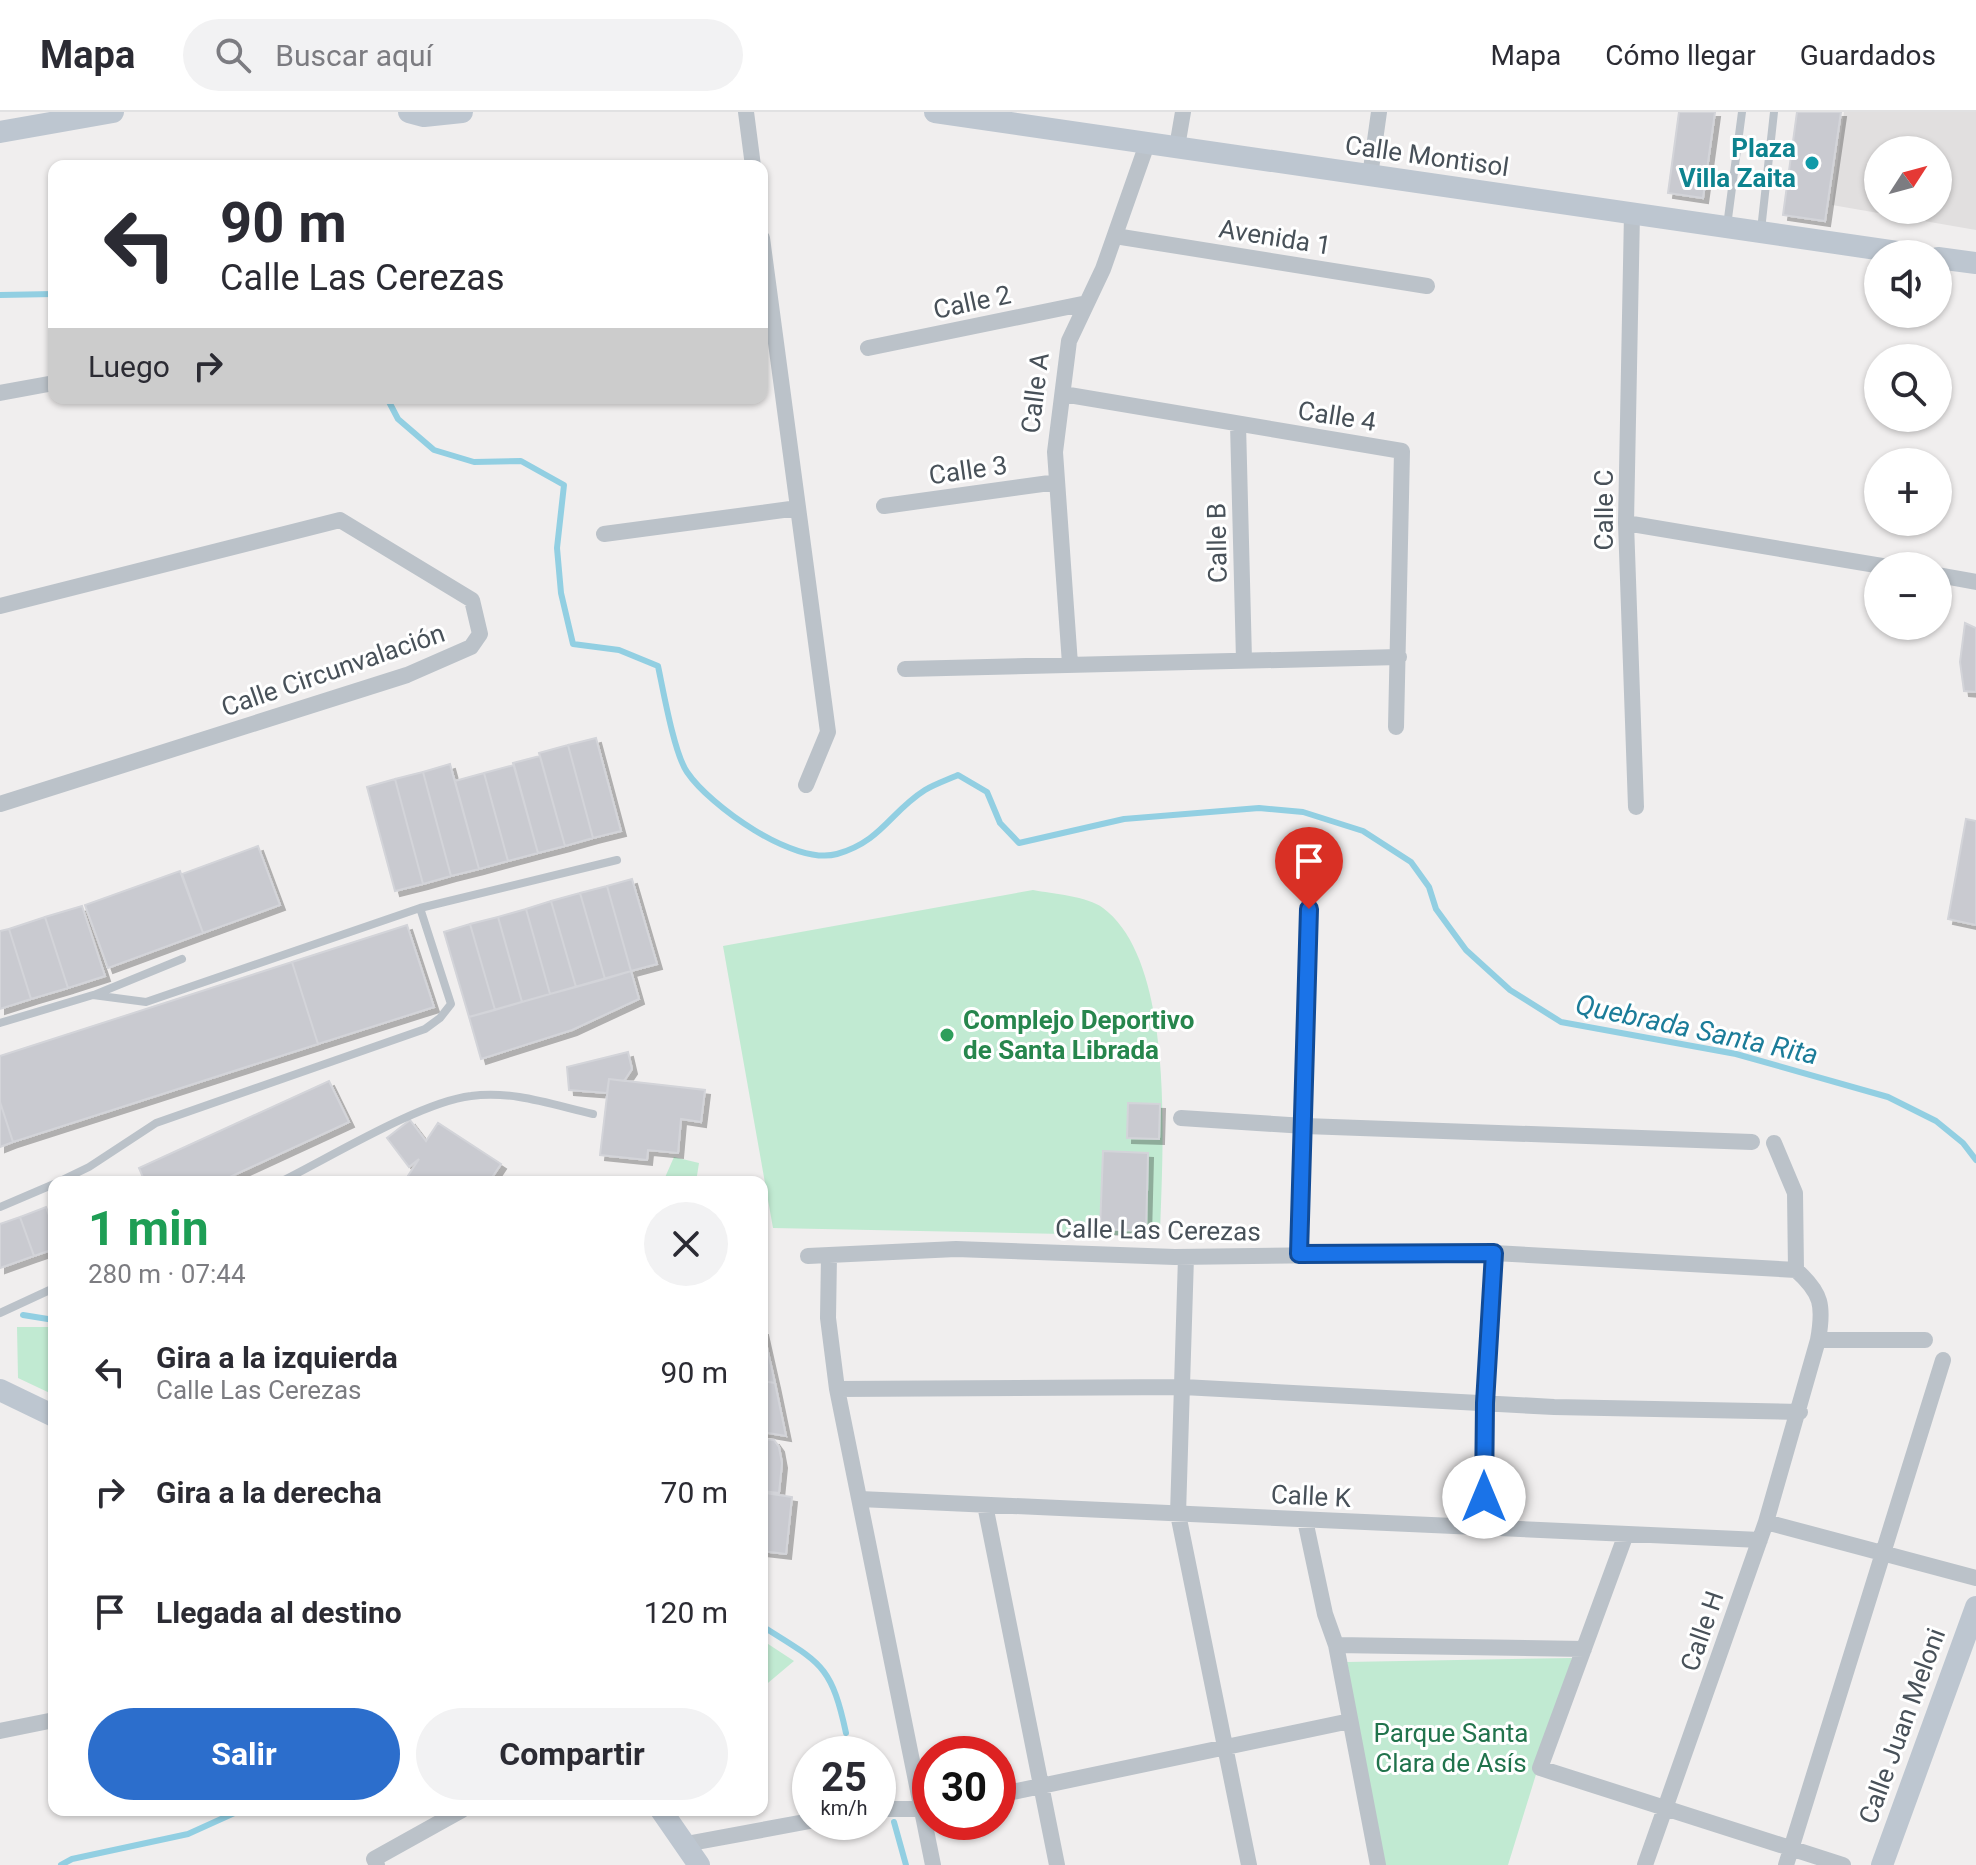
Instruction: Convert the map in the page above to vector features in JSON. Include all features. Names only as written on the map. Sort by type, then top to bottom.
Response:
[{"type":"street","points":[[0,132],[113,112]]},
{"type":"street","points":[[409,112],[424,116],[462,112]]},
{"type":"street","points":[[746,112],[752,160]]},
{"type":"street","name":"Calle Montisol","points":[[935,112],[1864,247]]},
{"type":"street","points":[[1177,147],[1183,112]]},
{"type":"street","points":[[1370,176],[1379,112]]},
{"type":"street","name":"Calle A","points":[[1070,664],[1055,452],[1069,341],[1115,236],[1147,144]]},
{"type":"street","name":"Calle C","points":[[1632,213],[1626,523],[1636,807]]},
{"type":"street","name":"Avenida 1","points":[[1115,236],[1427,286]]},
{"type":"street","points":[[1952,260],[1976,263]]},
{"type":"street","name":"Calle 2","points":[[868,348],[1087,303]]},
{"type":"street","points":[[768,331],[798,508],[828,732],[806,785]]},
{"type":"street","points":[[0,393],[48,384]]},
{"type":"street","name":"Calle 4","points":[[1063,394],[1402,451],[1396,727]]},
{"type":"street","name":"Calle B","points":[[1238,424],[1244,660]]},
{"type":"street","name":"Calle 3","points":[[884,506],[1057,482]]},
{"type":"street","points":[[604,534],[798,508]]},
{"type":"street","name":"Calle Circunvalación","points":[[0,606],[340,520],[472,600],[480,634],[471,647],[407,675],[0,804]]},
{"type":"street","points":[[1626,523],[1864,563]]},
{"type":"street","points":[[1952,578],[1976,582]]},
{"type":"street","points":[[905,669],[1399,657]]},
{"type":"street","points":[[1299,1254],[1309,909]]},
{"type":"street","points":[[1181,1118],[1305,1126],[1752,1142]]},
{"type":"street","points":[[1774,1143],[1795,1193],[1796,1270]]},
{"type":"street","name":"Calle Las Cerezas","points":[[808,1256],[956,1249],[1186,1257],[1494,1253],[1796,1270]]},
{"type":"street","points":[[1484,1528],[1485,1403],[1494,1253]]},
{"type":"street","points":[[829,1256],[828,1318],[837,1389],[912,1744]]},
{"type":"street","points":[[1186,1257],[1178,1514],[1249,1865]]},
{"type":"street","name":"Calle H","points":[[1645,1865],[1760,1540],[1800,1412],[1823,1313],[1814,1286],[1796,1270]]},
{"type":"street","points":[[1818,1340],[1925,1340]]},
{"type":"street","points":[[1786,1865],[1943,1360]]},
{"type":"street","points":[[837,1389],[1183,1387],[1485,1403],[1800,1412]]},
{"type":"street","points":[[0,1390],[48,1413]]},
{"type":"street","name":"Calle K","points":[[860,1499],[1760,1540]]},
{"type":"street","points":[[985,1505],[1057,1865]]},
{"type":"street","points":[[1305,1520],[1325,1614],[1336,1645],[1378,1865]]},
{"type":"street","points":[[1766,1522],[1976,1578]]},
{"type":"street","points":[[1626,1534],[1540,1768],[1843,1865]]},
{"type":"street","name":"Calle Juan Meloni","points":[[1882,1865],[1976,1607]]},
{"type":"street","points":[[1336,1645],[1584,1649]]},
{"type":"street","points":[[0,1731],[48,1721]]},
{"type":"street","points":[[1016,1791],[1226,1750],[1350,1721]]},
{"type":"street","points":[[377,1865],[374,1859],[451,1816]]},
{"type":"street","points":[[665,1816],[699,1865]]},
{"type":"street","points":[[686,1844],[792,1824]]},
{"type":"street","points":[[930,1840],[933,1865]]},
{"type":"lane","points":[[1727,227],[1742,112]]},
{"type":"lane","points":[[1761,232],[1774,112]]},
{"type":"lane","points":[[93,995],[146,1002],[420,908],[617,860]]},
{"type":"lane","points":[[70,1176],[156,1123],[425,1029],[440,1018],[451,1004],[420,908]]},
{"type":"lane","points":[[0,1023],[93,995],[182,959]]},
{"type":"lane","points":[[292,1176],[425,1110],[470,1096],[513,1095],[593,1114]]},
{"type":"lane","points":[[0,1207],[48,1186]]},
{"type":"lane","points":[[0,1313],[48,1291]]},
{"type":"shaded area","points":[[1844,112],[1976,112],[1976,230],[1941,224],[1952,224],[1952,136],[1864,136],[1864,211],[1832,205]]},
{"type":"green space","name":"Complejo Deportivo de Santa Librada","points":[[1033,890],[1079,898],[1103,908],[1127,935],[1143,971],[1154,1014],[1162,1111],[1160,1236],[773,1228],[768,1176],[764,1176],[723,946]]},
{"type":"green space","points":[[674,1157],[699,1163],[697,1176],[666,1176]]},
{"type":"green space","points":[[17,1327],[48,1327],[48,1392],[18,1378]]},
{"type":"green space","points":[[768,1644],[794,1661],[768,1683]]},
{"type":"green space","name":"Parque Santa Clara de Asís","points":[[1572,1658],[1508,1865],[1382,1865],[1347,1662]]},
{"type":"building","name":"Plaza Villa Zaita","points":[[1679,112],[1715,112],[1703,198],[1668,193]]},
{"type":"building","name":"Plaza Villa Zaita","points":[[1797,112],[1841,112],[1825,221],[1783,215]]},
{"type":"building","points":[[1965,623],[1976,628],[1976,692],[1964,691],[1960,662]]},
{"type":"building","points":[[596,738],[621,831],[593,838],[568,745]]},
{"type":"building","points":[[568,745],[593,838],[565,846],[539,753]]},
{"type":"building","points":[[540,756],[565,846],[538,853],[513,763]]},
{"type":"building","points":[[450,764],[479,869],[451,876],[423,772]]},
{"type":"building","points":[[514,765],[538,853],[508,861],[484,773]]},
{"type":"building","points":[[423,772],[451,876],[423,884],[395,779]]},
{"type":"building","points":[[484,773],[508,861],[479,869],[455,781]]},
{"type":"building","points":[[395,779],[423,884],[395,891],[367,787]]},
{"type":"building","points":[[1966,819],[1976,821],[1976,925],[1948,919]]},
{"type":"building","points":[[258,846],[280,905],[203,933],[182,874]]},
{"type":"building","points":[[180,871],[203,933],[108,968],[85,905]]},
{"type":"building","points":[[632,879],[657,964],[631,971],[607,886]]},
{"type":"building","points":[[607,886],[631,971],[605,979],[580,893]]},
{"type":"building","points":[[580,893],[605,979],[576,987],[551,901]]},
{"type":"building","points":[[551,901],[576,987],[550,994],[526,909]]},
{"type":"building","points":[[82,906],[105,976],[68,988],[45,917]]},
{"type":"building","points":[[526,909],[550,994],[522,1002],[498,917]]},
{"type":"building","points":[[45,917],[68,988],[31,999],[9,929]]},
{"type":"building","points":[[498,917],[522,1002],[495,1010],[470,924]]},
{"type":"building","points":[[470,924],[495,1010],[469,1017],[444,932]]},
{"type":"building","points":[[407,925],[434,1007],[318,1044],[292,962]]},
{"type":"building","points":[[9,929],[31,999],[0,1009],[0,931]]},
{"type":"building","points":[[292,962],[318,1044],[13,1142],[0,1102],[0,1056]]},
{"type":"building","points":[[631,971],[639,999],[572,1030],[481,1059],[469,1017]]},
{"type":"building","points":[[628,1052],[632,1069],[624,1081],[609,1079],[607,1093],[569,1090],[567,1067]]},
{"type":"building","points":[[609,1079],[705,1090],[701,1122],[681,1119],[678,1153],[648,1150],[647,1160],[600,1155]]},
{"type":"building","points":[[329,1081],[349,1122],[232,1176],[142,1176],[139,1168]]},
{"type":"building","points":[[0,1102],[13,1142],[0,1147]]},
{"type":"building","points":[[1128,1103],[1160,1104],[1159,1139],[1127,1138]]},
{"type":"building","points":[[410,1120],[426,1141],[438,1123],[501,1164],[493,1176],[408,1176],[419,1159],[409,1167],[387,1138]]},
{"type":"building","points":[[1103,1151],[1148,1153],[1146,1231],[1100,1229]]},
{"type":"building","points":[[46,1207],[48,1251],[34,1256],[20,1217]]},
{"type":"building","points":[[20,1217],[34,1256],[0,1268],[0,1224]]},
{"type":"building","points":[[768,1352],[775,1383],[768,1382]]},
{"type":"building","points":[[768,1382],[775,1383],[786,1436],[768,1433]]},
{"type":"building","points":[[768,1440],[774,1440],[779,1447],[782,1463],[779,1493],[768,1492]]},
{"type":"building","points":[[768,1493],[792,1497],[786,1554],[768,1552]]},
{"type":"waterway","name":"Quebrada Santa Rita","points":[[0,295],[48,294]]},
{"type":"waterway","name":"Quebrada Santa Rita","points":[[390,404],[398,419],[434,450],[474,462],[521,461],[564,485],[557,548],[561,593],[573,644],[619,650],[658,666],[673,736],[687,772],[698,786],[733,816],[777,842],[799,851],[819,855],[837,854],[865,842],[925,790],[958,775],[987,792],[1000,823],[1019,843],[1124,819],[1259,808],[1303,812],[1363,831],[1411,862],[1429,887],[1436,909],[1466,950],[1510,990],[1561,1022],[1736,1054],[1888,1097],[1936,1121],[1963,1143],[1976,1160]]},
{"type":"waterway","points":[[23,1315],[48,1319]]},
{"type":"waterway","points":[[768,1630],[820,1667],[835,1692],[846,1733]]},
{"type":"waterway","points":[[61,1865],[72,1859],[188,1834],[228,1816]]},
{"type":"waterway","points":[[896,1829],[906,1865]]},
{"type":"place","name":"Plaza Villa Zaita","points":[[1812,163]]},
{"type":"place","name":"Complejo Deportivo de Santa Librada","points":[[947,1035]]},
{"type":"route","points":[[1309,909],[1299,1254],[1494,1253],[1485,1403],[1484,1497]]}]
